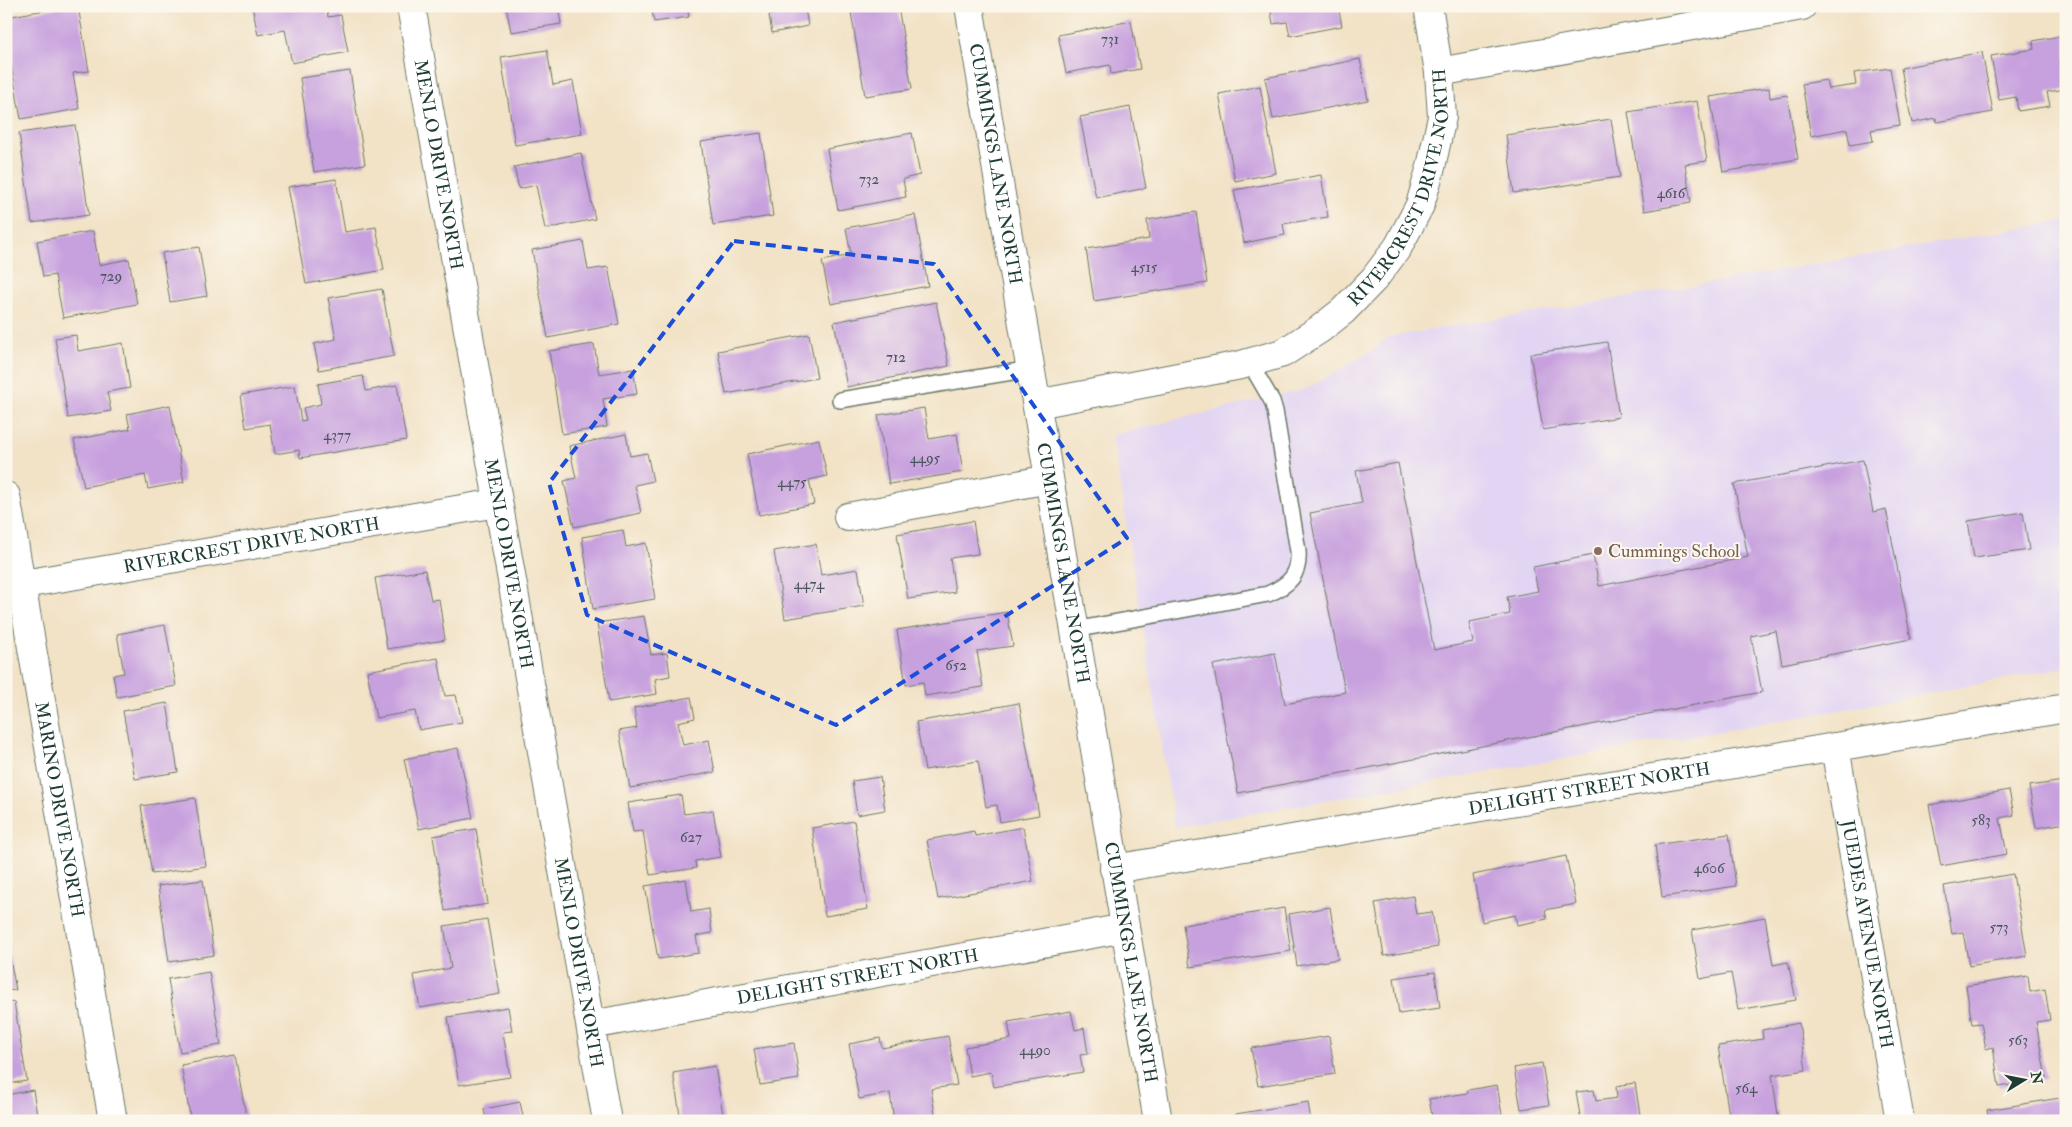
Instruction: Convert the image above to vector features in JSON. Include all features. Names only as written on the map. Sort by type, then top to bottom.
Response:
[{"type":"street","name":"MENLO DRIVE NORTH","points":[[411,6],[607,1121]]},
{"type":"street","name":"CUMMINGS LANE NORTH","points":[[969,6],[1158,1121]]},
{"type":"street","points":[[1428,6],[1439,72]]},
{"type":"street","name":"RIVERCREST DRIVE NORTH","points":[[1037,404],[1250,362],[1283,353],[1320,329],[1343,310],[1374,279],[1398,247],[1420,205],[1442,117],[1439,72],[1802,6]]},
{"type":"street","points":[[848,518],[1050,479]]},
{"type":"street","name":"MARINO DRIVE NORTH","points":[[6,496],[14,585],[113,1121]]},
{"type":"street","name":"RIVERCREST DRIVE NORTH","points":[[14,585],[497,502]]},
{"type":"street","name":"DELIGHT STREET NORTH","points":[[1114,869],[2066,708]]},
{"type":"street","name":"JUEDES AVENUE NORTH","points":[[1835,747],[1900,1121]]},
{"type":"street","name":"DELIGHT STREET NORTH","points":[[591,1025],[1125,928]]},
{"type":"lane","points":[[1074,630],[1268,594],[1282,588],[1292,578],[1299,565],[1298,551],[1275,411],[1272,401],[1250,362]]},
{"type":"lane","points":[[840,400],[1031,369]]},
{"type":"highlighted area","points":[[734,241],[934,264],[1127,538],[836,725],[587,615],[549,483]]},
{"type":"shaded area","name":"Cummings School","points":[[2066,220],[2066,667],[1858,707],[1175,827],[1112,435],[1306,389],[1372,351],[1389,337]]},
{"type":"building","points":[[68,6],[78,6],[89,71],[73,73],[79,109],[21,119],[6,38],[6,17]]},
{"type":"building","points":[[252,6],[326,6],[328,17],[341,15],[348,52],[292,63],[285,30],[258,35]]},
{"type":"building","points":[[506,6],[558,6],[561,24],[511,32]]},
{"type":"building","points":[[651,6],[687,6],[689,17],[654,22]]},
{"type":"building","points":[[850,6],[898,6],[912,89],[865,96]]},
{"type":"building","points":[[1270,6],[1338,6],[1342,26],[1290,36],[1287,22],[1273,24]]},
{"type":"building","points":[[805,8],[808,26],[772,33],[769,15]]},
{"type":"building","points":[[1131,21],[1140,69],[1111,74],[1110,65],[1066,73],[1058,35]]},
{"type":"building","points":[[2066,35],[2066,89],[2047,92],[2050,106],[2018,111],[2016,97],[1999,100],[1991,56],[2034,49],[2033,41]]},
{"type":"building","points":[[547,50],[553,85],[573,81],[582,134],[515,145],[501,57]]},
{"type":"building","points":[[1982,52],[1993,112],[1937,122],[1936,118],[1912,123],[1901,68]]},
{"type":"building","points":[[1360,59],[1368,100],[1273,119],[1265,78]]},
{"type":"building","points":[[1890,68],[1900,125],[1871,130],[1873,141],[1850,145],[1847,129],[1811,136],[1802,84],[1826,80],[1828,89],[1856,85],[1854,73]]},
{"type":"building","points":[[350,71],[365,164],[314,172],[300,78]]},
{"type":"building","points":[[1260,86],[1276,173],[1235,181],[1219,94]]},
{"type":"building","points":[[1769,88],[1770,98],[1787,95],[1798,159],[1723,172],[1710,97]]},
{"type":"building","points":[[1697,101],[1707,161],[1685,164],[1691,203],[1644,211],[1628,112]]},
{"type":"building","points":[[1130,107],[1146,188],[1096,198],[1080,117]]},
{"type":"building","points":[[1611,119],[1620,177],[1514,193],[1506,135]]},
{"type":"building","points":[[75,125],[89,215],[32,223],[19,133]]},
{"type":"building","points":[[761,133],[773,216],[713,225],[701,142]]},
{"type":"building","points":[[912,133],[920,175],[903,179],[906,197],[838,210],[827,149]]},
{"type":"building","points":[[581,153],[595,219],[545,229],[536,185],[519,189],[514,167]]},
{"type":"building","points":[[1321,175],[1328,217],[1283,224],[1285,235],[1244,243],[1234,190]]},
{"type":"building","points":[[336,179],[345,232],[376,227],[384,270],[306,284],[288,187]]},
{"type":"building","points":[[1196,212],[1207,283],[1094,301],[1086,249],[1149,239],[1147,220]]},
{"type":"building","points":[[915,215],[928,286],[831,304],[822,261],[851,255],[846,228]]},
{"type":"building","points":[[93,231],[99,265],[129,259],[137,304],[63,318],[55,275],[43,277],[37,241]]},
{"type":"building","points":[[583,241],[588,270],[608,267],[619,324],[548,338],[532,250]]},
{"type":"building","points":[[199,247],[207,296],[170,302],[162,253]]},
{"type":"building","points":[[382,289],[394,356],[319,370],[314,344],[336,339],[328,298]]},
{"type":"building","points":[[936,302],[949,366],[847,387],[834,322]]},
{"type":"building","points":[[809,334],[817,378],[726,394],[718,351]]},
{"type":"building","points":[[76,335],[78,351],[123,343],[130,388],[107,392],[111,411],[68,418],[55,338]]},
{"type":"building","points":[[1607,342],[1619,417],[1543,430],[1530,354]]},
{"type":"building","points":[[594,344],[599,374],[633,369],[637,394],[603,399],[607,427],[562,434],[549,351]]},
{"type":"building","points":[[363,376],[366,391],[397,385],[406,440],[300,458],[299,450],[275,454],[270,424],[246,428],[241,395],[295,386],[301,421],[306,420],[303,408],[321,404],[318,384]]},
{"type":"building","points":[[170,405],[184,482],[148,489],[145,475],[84,487],[74,440],[130,429],[127,414]]},
{"type":"building","points":[[924,408],[929,439],[957,434],[963,472],[889,484],[878,415]]},
{"type":"building","points":[[626,434],[630,456],[647,453],[653,481],[635,485],[641,513],[574,527],[564,481],[576,478],[569,446]]},
{"type":"building","points":[[819,439],[827,476],[809,480],[814,504],[759,515],[747,454]]},
{"type":"building","points":[[1863,460],[1873,512],[1886,509],[1911,639],[1782,664],[1776,631],[1751,636],[1762,692],[1238,793],[1213,665],[1275,653],[1285,704],[1345,692],[1310,513],[1362,503],[1356,471],[1398,463],[1434,650],[1473,642],[1469,622],[1510,614],[1507,597],[1538,591],[1533,567],[1593,555],[1599,586],[1748,557],[1734,484]]},
{"type":"building","points":[[2023,512],[2029,550],[1974,558],[1968,521]]},
{"type":"building","points":[[973,521],[978,554],[950,558],[955,592],[908,599],[897,534]]},
{"type":"building","points":[[623,530],[626,547],[646,543],[655,599],[593,609],[582,537]]},
{"type":"building","points":[[816,544],[821,575],[858,569],[864,606],[785,619],[774,551]]},
{"type":"building","points":[[425,570],[431,600],[439,599],[445,640],[387,649],[375,578]]},
{"type":"building","points":[[1007,612],[1013,646],[977,651],[983,687],[925,696],[923,682],[906,685],[897,630]]},
{"type":"building","points":[[644,616],[651,655],[667,653],[670,676],[655,679],[657,694],[609,702],[597,623]]},
{"type":"building","points":[[165,625],[176,686],[117,697],[113,675],[124,673],[117,634]]},
{"type":"building","points":[[438,658],[445,696],[456,695],[462,722],[419,730],[415,711],[376,718],[367,671]]},
{"type":"building","points":[[691,697],[695,718],[678,722],[683,745],[709,740],[715,772],[630,788],[619,731],[637,728],[634,708]]},
{"type":"building","points":[[167,703],[178,772],[135,779],[123,711]]},
{"type":"building","points":[[1019,703],[1039,815],[1000,822],[997,805],[986,807],[978,761],[925,770],[916,722]]},
{"type":"building","points":[[458,748],[473,818],[419,829],[404,759]]},
{"type":"building","points":[[880,777],[885,810],[857,815],[852,781]]},
{"type":"building","points":[[2064,781],[2066,823],[2036,828],[2029,786]]},
{"type":"building","points":[[2009,790],[2014,815],[2000,818],[2007,854],[1941,866],[1929,805]]},
{"type":"building","points":[[681,795],[684,814],[713,810],[721,857],[695,861],[696,868],[650,875],[643,831],[633,832],[628,803]]},
{"type":"building","points":[[195,798],[206,866],[152,874],[141,806]]},
{"type":"building","points":[[854,821],[868,909],[825,916],[812,828]]},
{"type":"building","points":[[1023,827],[1033,881],[938,899],[927,840],[974,831],[975,836]]},
{"type":"building","points":[[476,829],[488,904],[445,911],[433,836]]},
{"type":"building","points":[[1729,834],[1736,886],[1662,897],[1655,845]]},
{"type":"building","points":[[1566,856],[1576,904],[1545,910],[1547,919],[1517,925],[1515,915],[1482,922],[1473,875]]},
{"type":"building","points":[[2013,874],[2027,956],[1969,966],[1963,932],[1952,934],[1944,886]]},
{"type":"building","points":[[686,879],[691,912],[709,909],[712,933],[696,936],[699,953],[658,959],[645,886]]},
{"type":"building","points":[[203,880],[214,955],[169,962],[158,886]]},
{"type":"building","points":[[1413,896],[1416,914],[1432,912],[1438,947],[1384,956],[1375,903]]},
{"type":"building","points":[[1330,907],[1338,959],[1297,966],[1289,914]]},
{"type":"building","points":[[1284,908],[1291,951],[1190,967],[1183,925]]},
{"type":"building","points":[[1765,917],[1773,965],[1788,962],[1796,1000],[1738,1010],[1731,973],[1700,979],[1692,930]]},
{"type":"building","points":[[487,919],[500,994],[420,1008],[414,975],[451,968],[444,926]]},
{"type":"building","points":[[6,938],[16,990],[6,991]]},
{"type":"building","points":[[209,972],[221,1045],[180,1052],[168,979]]},
{"type":"building","points":[[1435,972],[1440,1008],[1399,1014],[1394,978]]},
{"type":"building","points":[[2028,976],[2030,992],[2045,989],[2050,1020],[2036,1022],[2046,1079],[1999,1087],[1993,1047],[1986,1049],[1981,1023],[1972,1024],[1966,986]]},
{"type":"building","points":[[14,1002],[27,1081],[6,1084],[6,1003]]},
{"type":"building","points":[[508,1007],[512,1031],[503,1032],[510,1077],[459,1085],[448,1017]]},
{"type":"building","points":[[1071,1011],[1075,1030],[1084,1028],[1088,1054],[1080,1055],[1083,1072],[994,1087],[991,1072],[970,1076],[965,1047],[1011,1039],[1008,1022]]},
{"type":"building","points":[[1799,1023],[1806,1070],[1772,1075],[1779,1121],[1730,1121],[1718,1046],[1763,1039],[1762,1030]]},
{"type":"building","points":[[948,1036],[957,1085],[931,1089],[936,1121],[894,1121],[890,1093],[859,1099],[849,1044],[880,1038],[882,1048]]},
{"type":"building","points":[[1329,1036],[1335,1074],[1258,1086],[1251,1048]]},
{"type":"building","points":[[794,1043],[799,1079],[760,1085],[754,1049]]},
{"type":"building","points":[[235,1055],[247,1121],[191,1121],[181,1065]]},
{"type":"building","points":[[1542,1063],[1549,1105],[1521,1109],[1514,1068]]},
{"type":"building","points":[[715,1066],[724,1121],[681,1121],[673,1073]]},
{"type":"building","points":[[1635,1083],[1641,1121],[1581,1121],[1576,1092],[1594,1090],[1596,1101],[1617,1098],[1616,1086]]},
{"type":"building","points":[[1497,1085],[1503,1121],[1433,1121],[1429,1099],[1468,1093],[1468,1090]]},
{"type":"building","points":[[33,1090],[38,1121],[6,1121],[6,1095]]},
{"type":"building","points":[[2066,1097],[2066,1121],[1989,1121],[1987,1110]]},
{"type":"building","points":[[520,1102],[524,1121],[486,1121],[484,1109]]},
{"type":"building","points":[[1308,1102],[1311,1121],[1237,1121],[1236,1114]]},
{"type":"place","name":"Cummings School","points":[[1598,551]]}]
